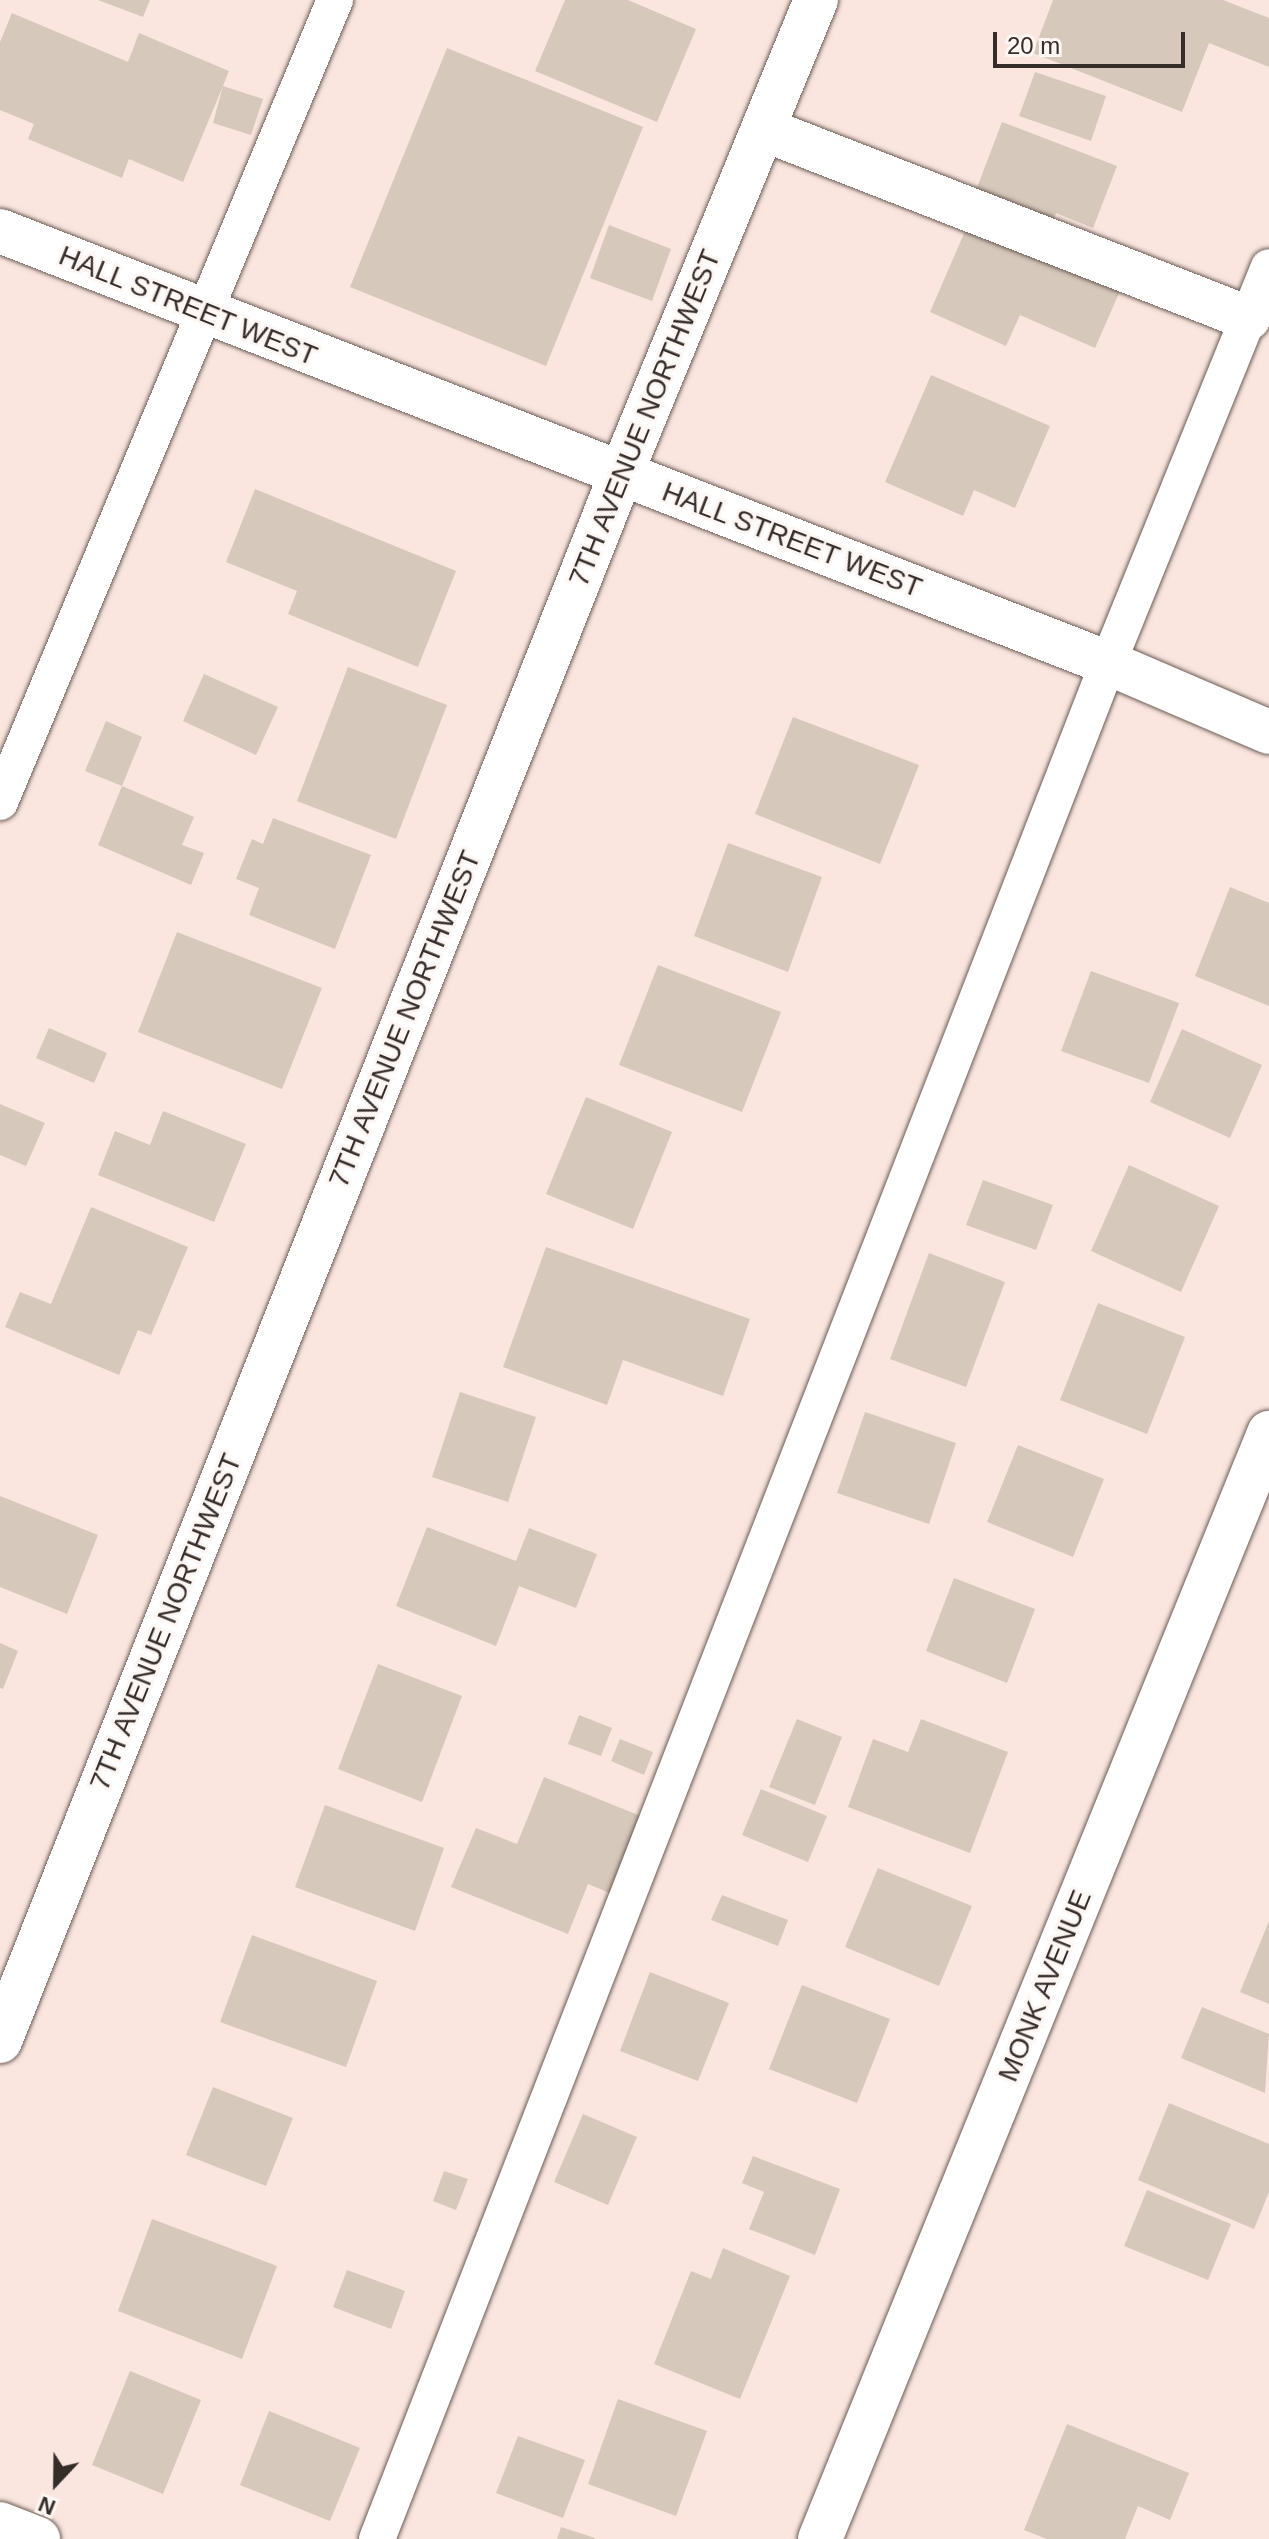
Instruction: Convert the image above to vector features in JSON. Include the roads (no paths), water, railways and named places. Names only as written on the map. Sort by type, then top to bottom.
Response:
[{"type":"street","name":"7TH AVENUE NORTHWEST","points":[[0,2041],[621,474],[816,0]]},
{"type":"street","points":[[763,129],[1248,318]]},
{"type":"street","name":"HALL STREET WEST","points":[[0,231],[201,313],[1108,663],[1269,732]]},
{"type":"street","name":"MONK AVENUE","points":[[820,2539],[1269,1433]]},
{"type":"street","points":[[0,2524],[38,2539]]},
{"type":"lane","points":[[0,802],[201,313],[335,0]]},
{"type":"lane","points":[[377,2539],[1108,663],[1269,267]]}]
